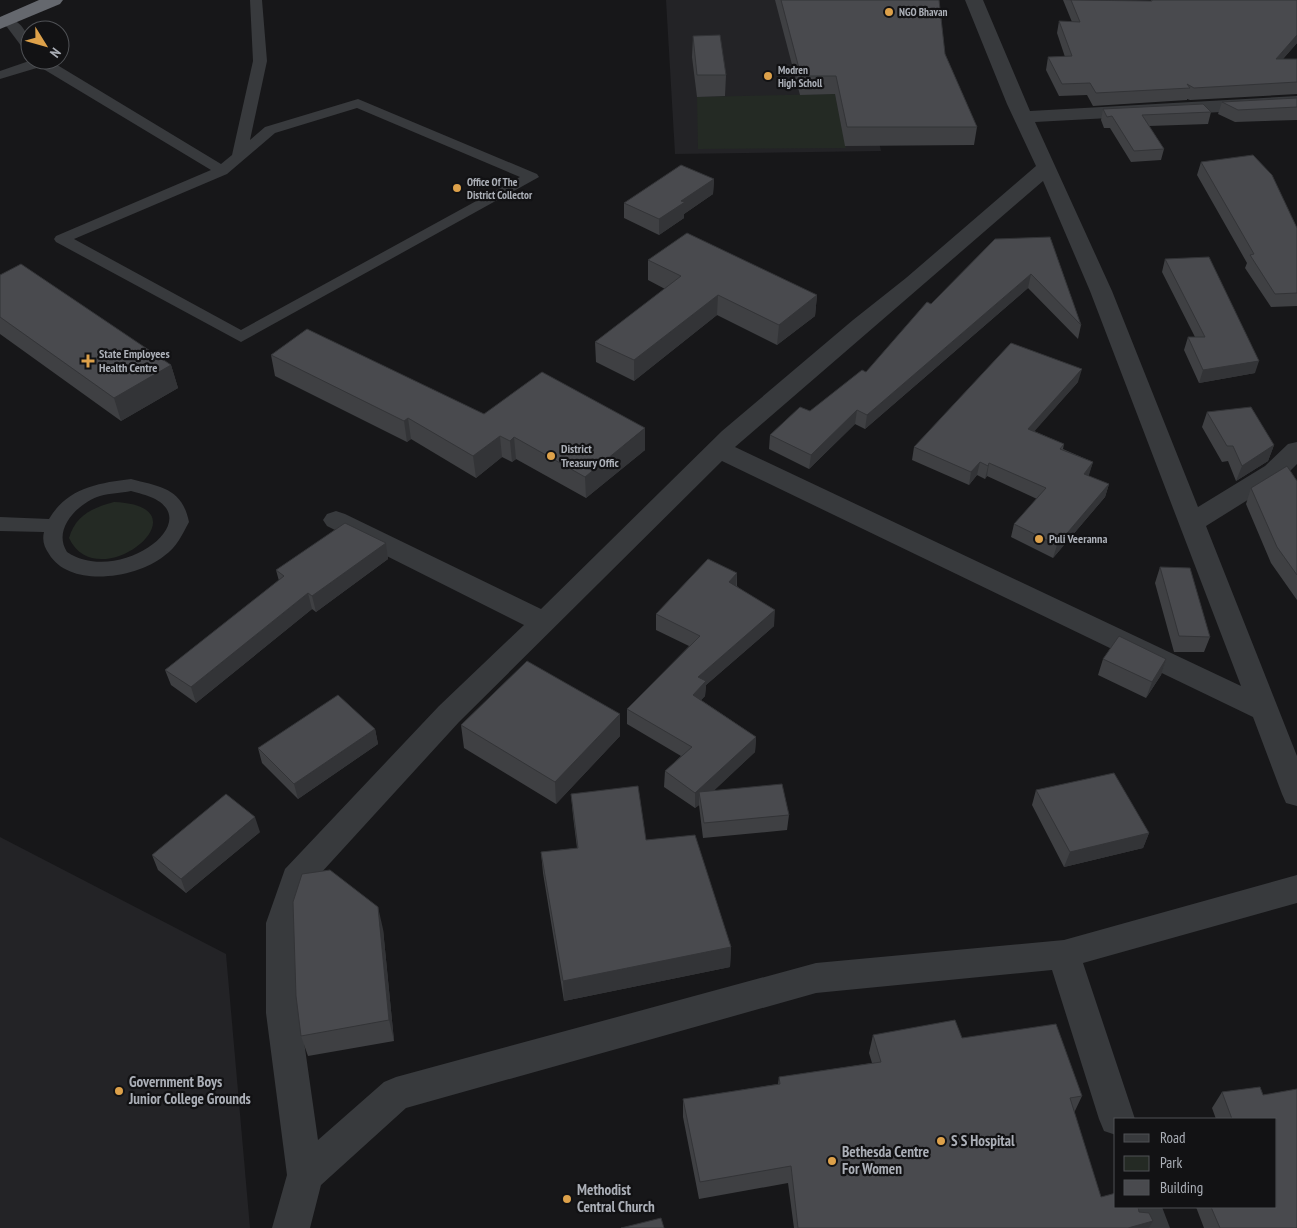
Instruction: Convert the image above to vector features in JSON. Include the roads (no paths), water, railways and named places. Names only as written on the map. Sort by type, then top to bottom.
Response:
[{"type":"highway","points":[[2,18],[21,0]]},
{"type":"highway","points":[[2,18],[54,0]]},
{"type":"street","points":[[974,0],[1023,117],[1047,167],[1101,292],[1297,794]]},
{"type":"street","points":[[1023,117],[1297,102]]},
{"type":"street","points":[[291,1228],[305,1175],[283,1013],[282,923],[296,878],[449,714],[544,624],[718,449],[861,324],[914,283],[1047,167]]},
{"type":"street","points":[[718,449],[1264,710]]},
{"type":"street","points":[[1191,523],[1274,472],[1297,450]]},
{"type":"street","points":[[336,520],[544,624]]},
{"type":"street","points":[[305,1175],[396,1094],[816,978],[1064,954],[1297,889]]},
{"type":"street","points":[[1064,954],[1116,1118]]},
{"type":"street","points":[[1144,1208],[1151,1228]]},
{"type":"lane","points":[[239,156],[260,61],[256,0]]},
{"type":"lane","points":[[2,18],[12,24],[20,35]]},
{"type":"lane","points":[[0,74],[20,68]]},
{"type":"lane","points":[[55,70],[222,171]]},
{"type":"lane","points":[[358,103],[532,176],[241,337],[62,239],[222,171],[270,130],[358,103]]},
{"type":"lane","points":[[131,484],[153,488],[169,497],[178,511],[178,528],[168,544],[149,559],[126,568],[100,572],[76,568],[60,558],[52,543],[54,526],[65,510],[83,496],[106,488],[131,484]]},
{"type":"lane","points":[[0,524],[54,526]]},
{"type":"place","name":"NGO Bhavan","points":[[889,12]]},
{"type":"place","name":"Modren High Scholl","points":[[768,76]]},
{"type":"place","name":"Office Of The District Collector","points":[[457,188]]},
{"type":"place","name":"State Employees Health Centre","points":[[88,361]]},
{"type":"place","name":"District Treasury Offic","points":[[551,456]]},
{"type":"place","name":"Puli Veeranna","points":[[1039,539]]},
{"type":"place","name":"Government Boys Junior College Grounds","points":[[119,1091]]},
{"type":"place","name":"S S Hospital","points":[[941,1141]]},
{"type":"place","name":"Bethesda Centre For Women","points":[[832,1161]]},
{"type":"place","name":"Methodist Central Church","points":[[567,1199]]}]
